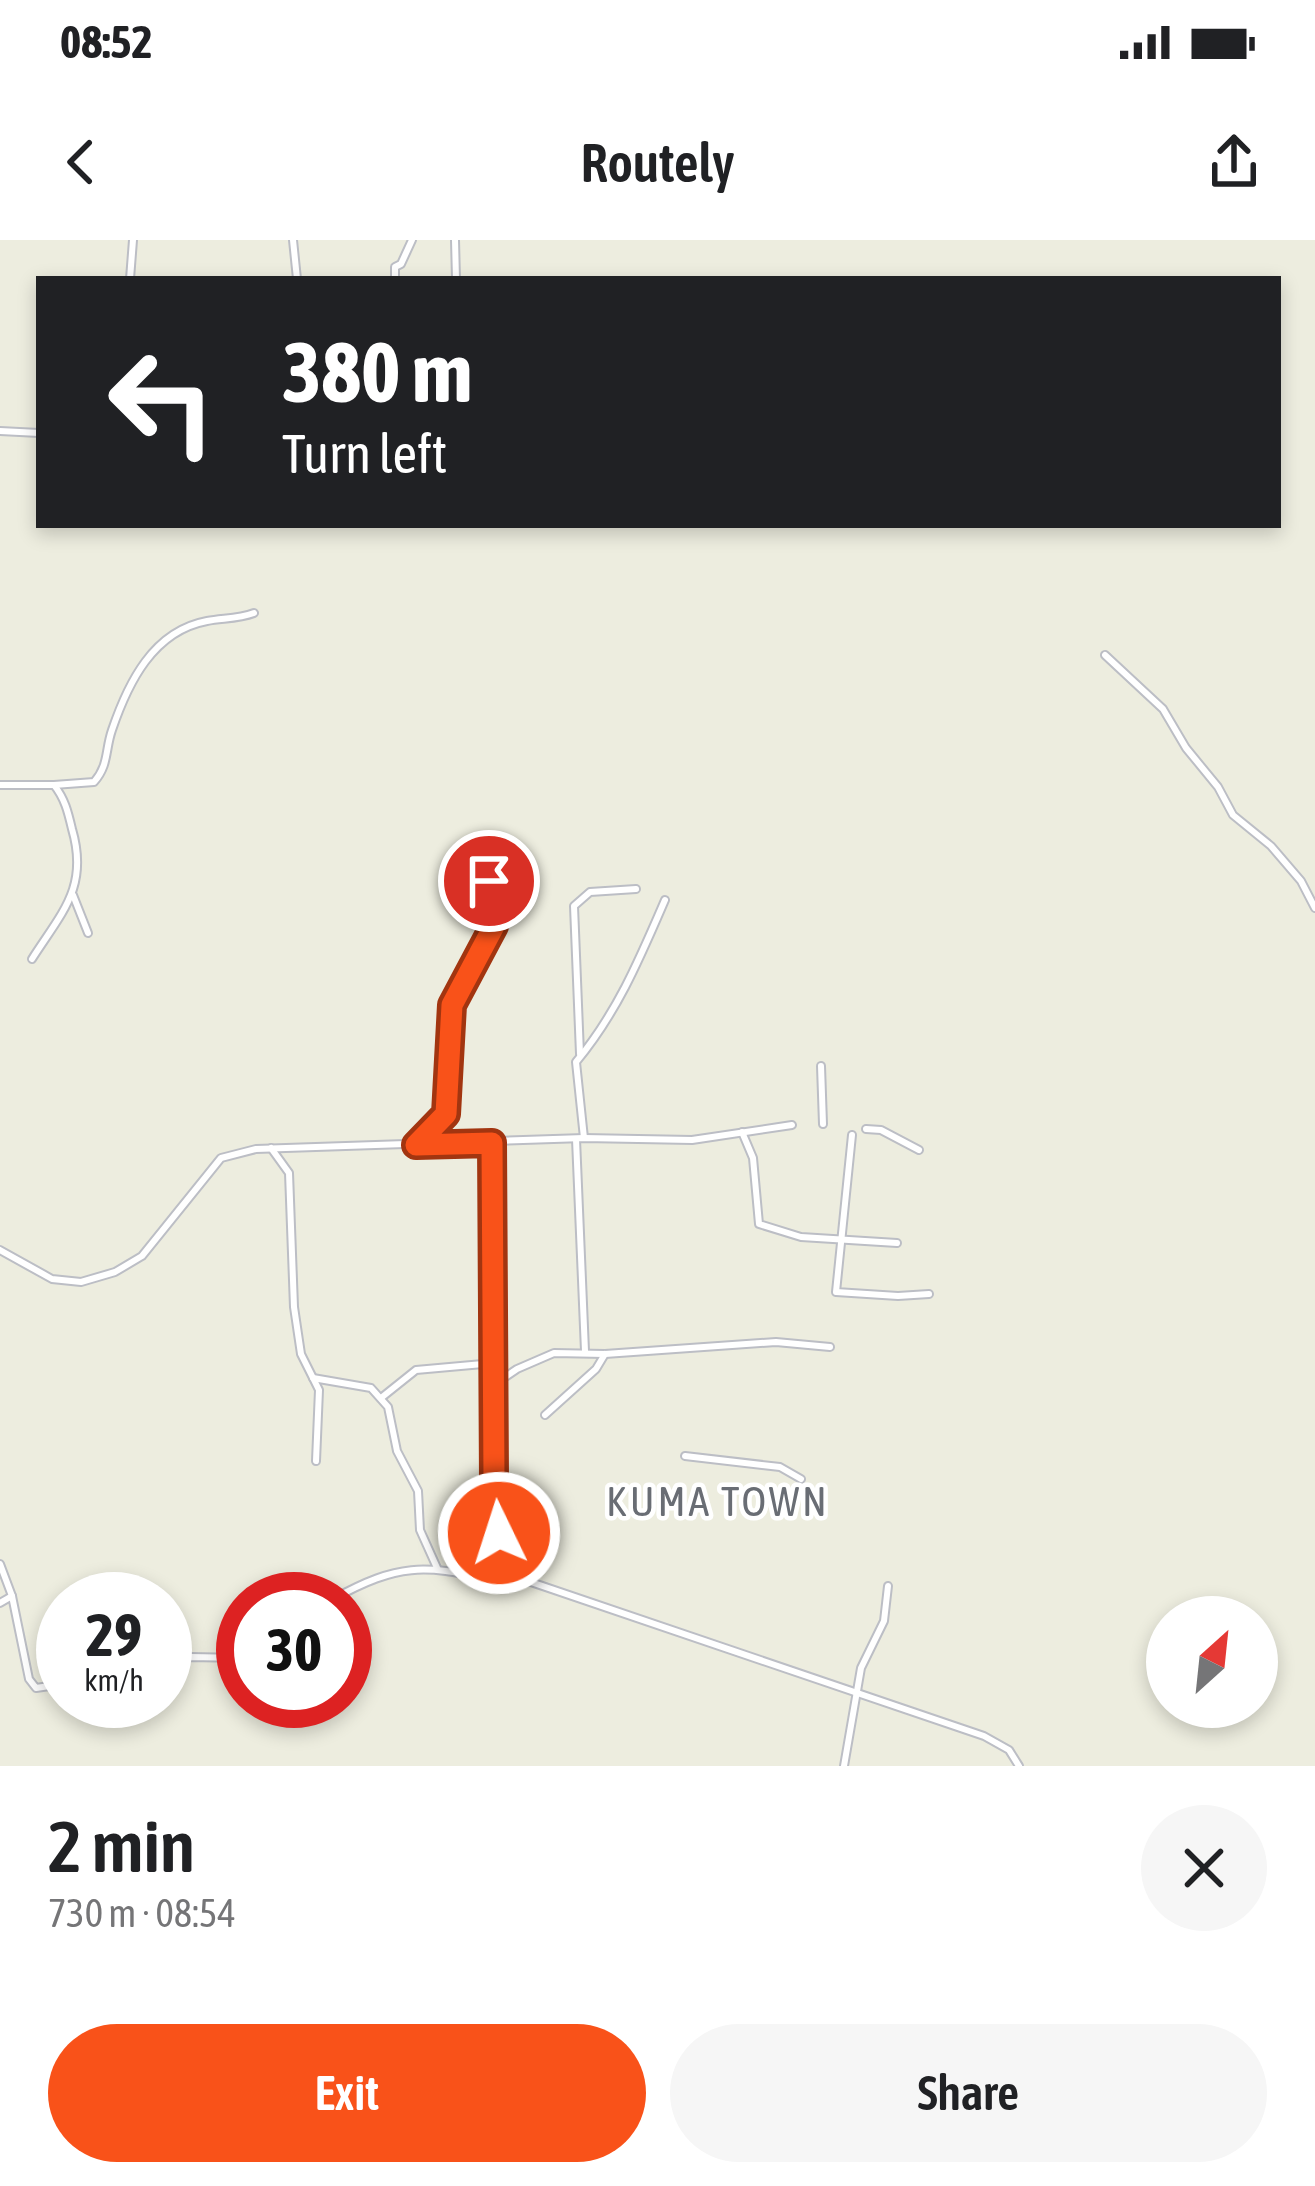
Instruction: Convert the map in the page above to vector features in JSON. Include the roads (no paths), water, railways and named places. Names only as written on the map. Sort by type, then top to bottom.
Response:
[{"type":"street","points":[[130,276],[133,240]]},
{"type":"street","points":[[293,240],[297,276]]},
{"type":"street","points":[[394,276],[412,240]]},
{"type":"street","points":[[455,240],[456,276]]},
{"type":"street","points":[[0,431],[36,433]]},
{"type":"street","points":[[0,785],[94,782],[105,769],[109,736],[146,657],[180,630],[254,613]]},
{"type":"street","points":[[1106,656],[1163,709],[1233,815],[1286,863],[1315,908]]},
{"type":"street","points":[[32,959],[74,895],[79,852],[64,797],[54,785]]},
{"type":"street","points":[[416,1145],[446,1114],[452,1005],[494,926],[489,881]]},
{"type":"street","points":[[580,1057],[574,905],[590,892],[636,889]]},
{"type":"street","points":[[74,895],[88,933]]},
{"type":"street","points":[[585,1351],[576,1062],[602,1031],[627,988],[665,900]]},
{"type":"street","points":[[821,1066],[823,1124]]},
{"type":"street","points":[[0,1250],[52,1279],[81,1282],[116,1272],[142,1256],[221,1158],[271,1148],[580,1138],[692,1140],[792,1125]]},
{"type":"street","points":[[866,1129],[881,1130],[920,1150]]},
{"type":"street","points":[[742,1132],[753,1158],[759,1224],[801,1237],[897,1243]]},
{"type":"street","points":[[852,1135],[836,1292],[929,1294]]},
{"type":"street","points":[[492,1143],[499,1533],[503,1559],[519,1578]]},
{"type":"street","points":[[271,1148],[289,1173],[292,1290],[301,1354],[319,1390],[316,1461]]},
{"type":"street","points":[[494,1384],[554,1353],[776,1342],[830,1347]]},
{"type":"street","points":[[545,1415],[596,1369],[605,1354]]},
{"type":"street","points":[[380,1399],[416,1370],[494,1364]]},
{"type":"street","points":[[313,1378],[370,1388],[388,1407],[397,1451],[418,1491],[420,1531],[438,1570]]},
{"type":"street","points":[[685,1456],[780,1467],[801,1479]]},
{"type":"street","points":[[0,1564],[12,1596],[29,1679],[36,1688]]},
{"type":"street","points":[[372,1578],[414,1566],[505,1581],[519,1578],[984,1736],[1009,1750],[1019,1766]]},
{"type":"street","points":[[844,1766],[861,1668],[884,1621],[888,1586]]},
{"type":"street","points":[[0,1603],[12,1596]]},
{"type":"district","name":"KUMA TOWN","points":[[718,1501]]}]
